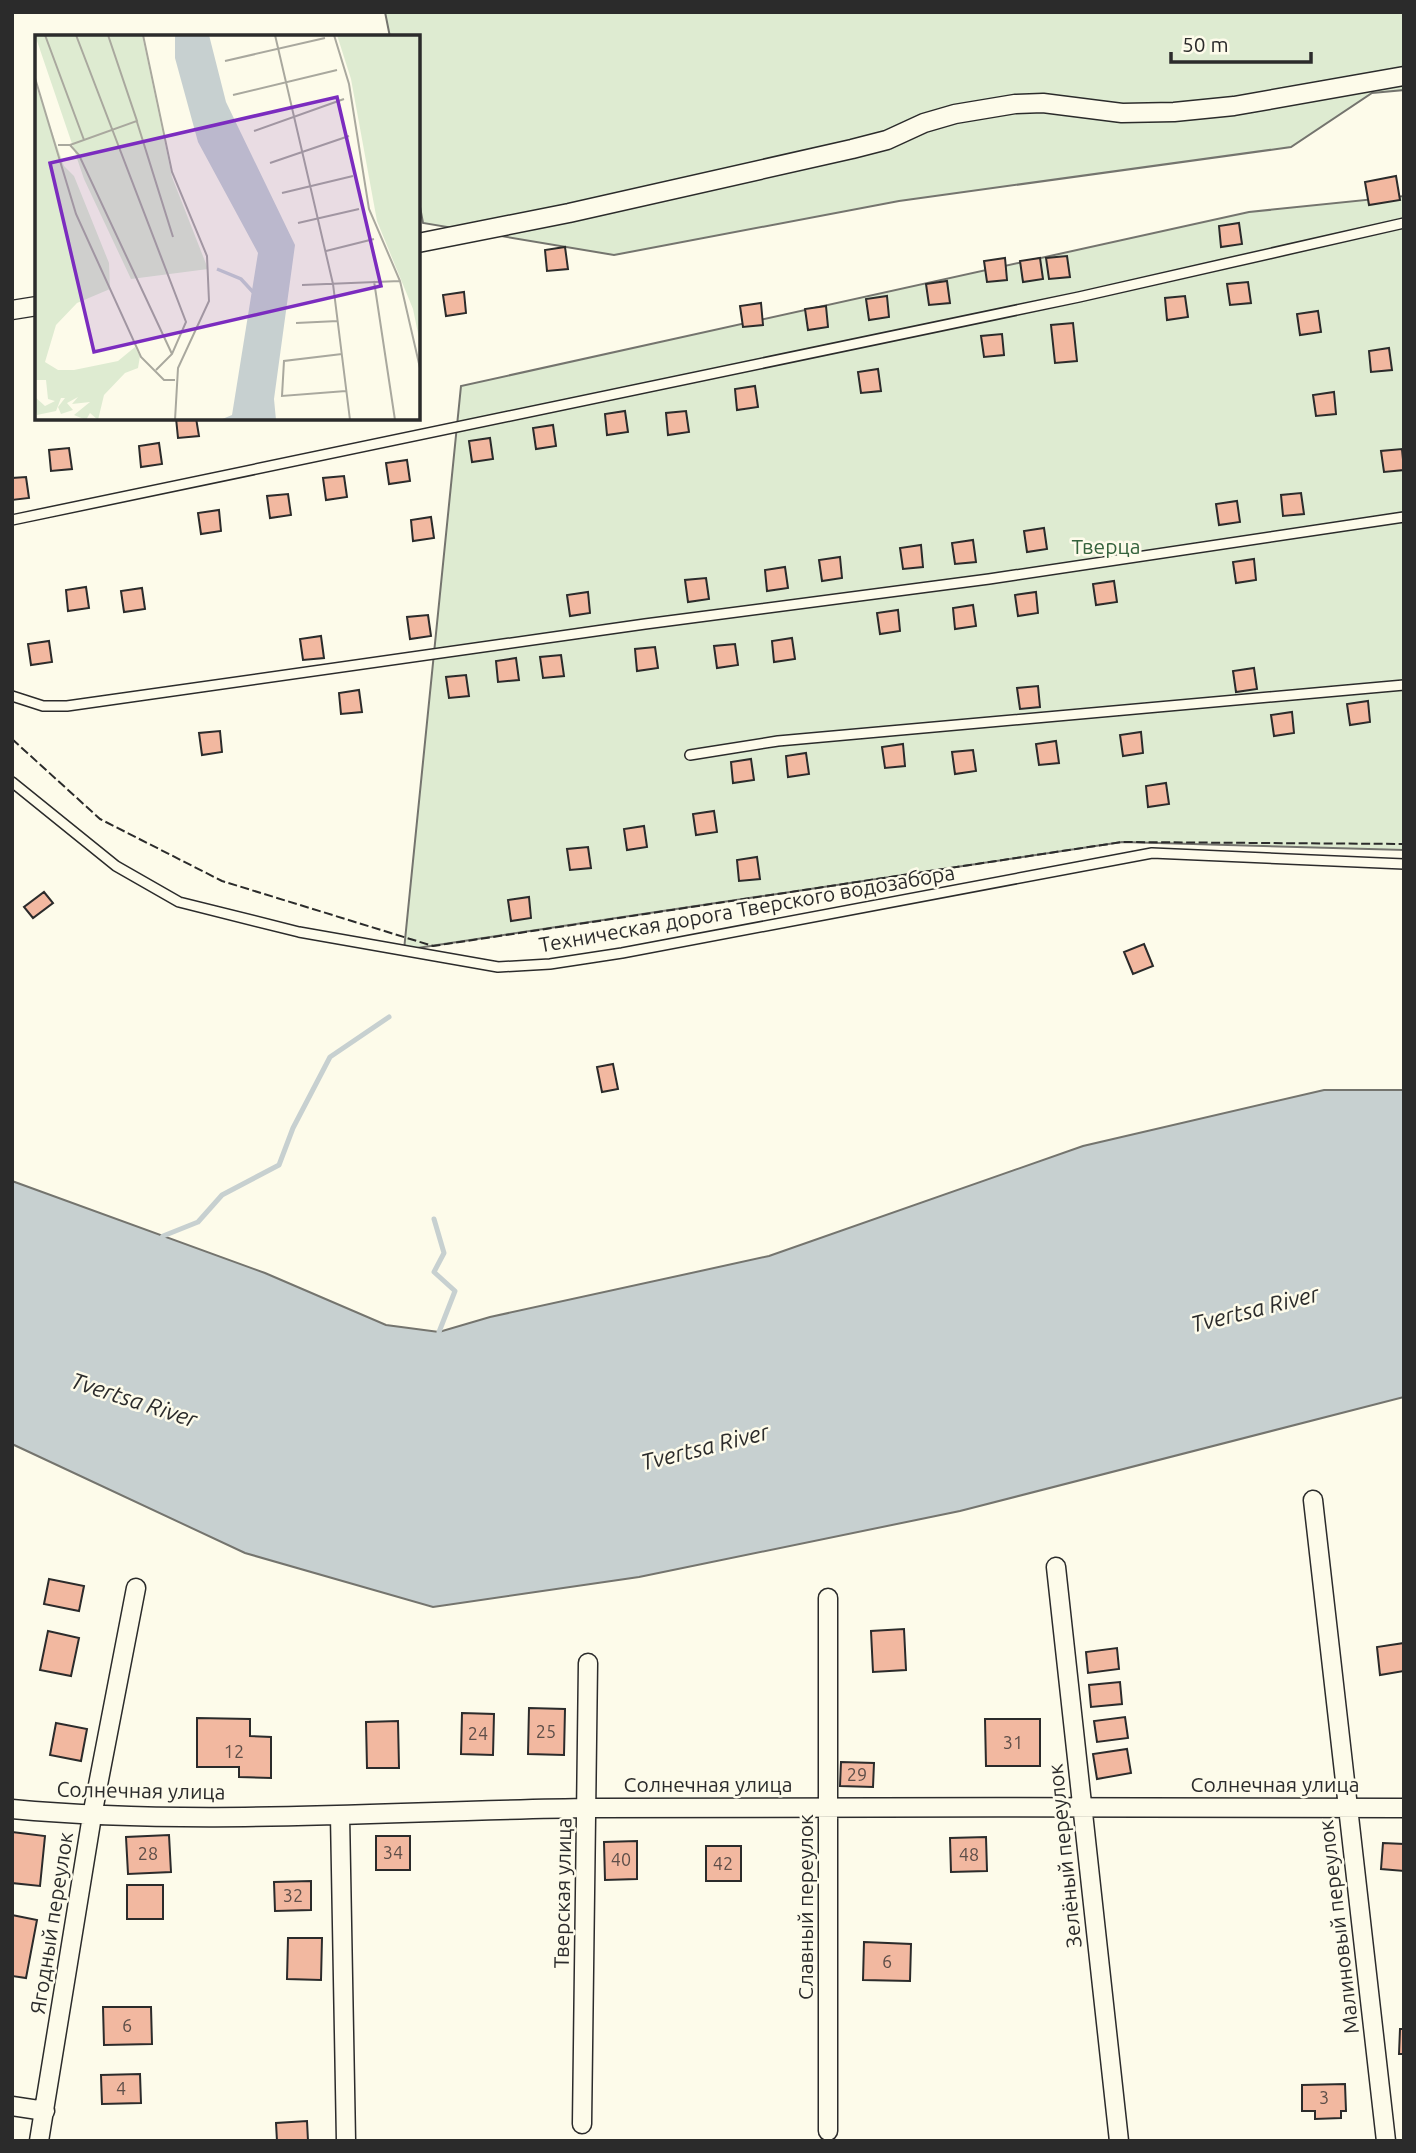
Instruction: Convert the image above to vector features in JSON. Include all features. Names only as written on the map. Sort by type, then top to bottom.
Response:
[{"type":"street","points":[[420,243],[569,213],[852,149],[887,140],[924,123],[955,114],[1015,103],[1043,103],[1122,113],[1174,112],[1234,106],[1404,76]]},
{"type":"street","points":[[12,310],[35,306]]},
{"type":"street","name":"Малиновый переулок","points":[[1313,1500],[1387,2141]]},
{"type":"street","name":"Зелёный переулок","points":[[1056,1567],[1119,2141]]},
{"type":"street","name":"Ягодный переулок","points":[[39,2141],[92,1816],[136,1588]]},
{"type":"street","name":"Славный переулок","points":[[828,1598],[828,2131]]},
{"type":"street","name":"Тверская улица","points":[[582,2124],[588,1663]]},
{"type":"street","name":"Солнечная улица","points":[[12,1809],[92,1816],[340,1815],[586,1808],[1404,1808]]},
{"type":"street","points":[[340,1815],[346,2141]]},
{"type":"street","points":[[12,2106],[45,2111]]},
{"type":"lane","points":[[12,520],[1079,297],[1404,223]]},
{"type":"lane","points":[[12,696],[43,706],[67,706],[645,624],[989,579],[1404,517]]},
{"type":"lane","points":[[690,755],[778,741],[1404,685]]},
{"type":"lane","name":"Техническая дорога Тверского водозабора","points":[[12,782],[116,866],[180,902],[299,932],[498,967],[550,964],[622,953],[1152,853],[1404,864]]},
{"type":"green space","points":[[385,12],[1404,12],[1404,90],[1372,93],[1291,147],[899,201],[614,255],[423,223],[420,207],[420,35],[390,35]]},
{"type":"green space","name":"Тверца","points":[[1404,196],[1404,850],[1122,842],[404,950],[461,386],[1249,212]]},
{"type":"water","name":"Tvertsa River","points":[[1324,1090],[1404,1090],[1404,1397],[960,1511],[639,1577],[433,1607],[245,1553],[12,1444],[12,1181],[265,1273],[386,1325],[439,1332],[490,1317],[769,1256],[1083,1146]]},
{"type":"building","points":[[1396,176],[1400,200],[1369,205],[1365,182]]},
{"type":"building","points":[[1239,223],[1242,244],[1221,247],[1219,226]]},
{"type":"building","points":[[565,247],[568,269],[547,271],[545,250]]},
{"type":"building","points":[[1067,256],[1070,277],[1049,279],[1046,258]]},
{"type":"building","points":[[1005,258],[1007,280],[987,282],[984,261]]},
{"type":"building","points":[[1040,258],[1043,279],[1023,282],[1020,261]]},
{"type":"building","points":[[947,281],[950,303],[929,305],[926,284]]},
{"type":"building","points":[[1248,282],[1251,303],[1230,305],[1227,284]]},
{"type":"building","points":[[464,292],[466,313],[446,316],[443,295]]},
{"type":"building","points":[[887,296],[889,317],[869,320],[866,299]]},
{"type":"building","points":[[1185,296],[1188,317],[1167,320],[1165,298]]},
{"type":"building","points":[[761,303],[763,325],[743,327],[740,306]]},
{"type":"building","points":[[826,306],[828,327],[808,330],[805,309]]},
{"type":"building","points":[[1318,311],[1321,332],[1300,335],[1297,314]]},
{"type":"building","points":[[1073,323],[1077,361],[1055,363],[1051,325]]},
{"type":"building","points":[[1002,334],[1004,355],[984,357],[981,336]]},
{"type":"building","points":[[1389,348],[1392,370],[1371,372],[1369,351]]},
{"type":"building","points":[[878,369],[881,391],[861,393],[858,372]]},
{"type":"building","points":[[755,386],[758,407],[737,410],[735,389]]},
{"type":"building","points":[[1334,392],[1336,414],[1316,416],[1313,395]]},
{"type":"building","points":[[625,411],[628,432],[607,435],[605,414]]},
{"type":"building","points":[[686,411],[689,432],[668,435],[666,413]]},
{"type":"building","points":[[176,420],[196,420],[199,436],[178,438]]},
{"type":"building","points":[[553,425],[556,446],[536,449],[533,428]]},
{"type":"building","points":[[490,438],[493,459],[472,462],[469,441]]},
{"type":"building","points":[[159,443],[162,464],[141,467],[139,446]]},
{"type":"building","points":[[69,448],[72,469],[51,471],[49,450]]},
{"type":"building","points":[[1402,449],[1404,470],[1384,472],[1381,451]]},
{"type":"building","points":[[407,460],[410,481],[389,484],[386,463]]},
{"type":"building","points":[[344,476],[347,497],[326,500],[323,478]]},
{"type":"building","points":[[26,477],[29,498],[12,500],[12,478]]},
{"type":"building","points":[[1301,493],[1304,514],[1283,516],[1281,495]]},
{"type":"building","points":[[288,494],[291,515],[270,518],[267,496]]},
{"type":"building","points":[[1237,501],[1240,522],[1219,525],[1216,504]]},
{"type":"building","points":[[219,510],[221,531],[201,534],[198,513]]},
{"type":"building","points":[[431,517],[434,538],[413,541],[411,520]]},
{"type":"building","points":[[1044,528],[1047,549],[1027,552],[1024,531]]},
{"type":"building","points":[[973,540],[976,562],[955,564],[952,543]]},
{"type":"building","points":[[921,545],[923,567],[903,569],[900,548]]},
{"type":"building","points":[[840,557],[842,578],[822,581],[819,560]]},
{"type":"building","points":[[1254,559],[1256,580],[1236,583],[1233,562]]},
{"type":"building","points":[[785,567],[788,588],[767,591],[765,570]]},
{"type":"building","points":[[706,578],[709,599],[688,602],[685,580]]},
{"type":"building","points":[[1114,581],[1117,602],[1096,605],[1093,584]]},
{"type":"building","points":[[86,587],[89,608],[68,611],[66,590]]},
{"type":"building","points":[[142,588],[145,609],[124,612],[121,591]]},
{"type":"building","points":[[588,592],[590,613],[570,616],[567,595]]},
{"type":"building","points":[[1036,592],[1038,613],[1018,616],[1015,595]]},
{"type":"building","points":[[973,605],[976,626],[955,629],[953,608]]},
{"type":"building","points":[[898,610],[900,631],[880,634],[877,613]]},
{"type":"building","points":[[428,615],[431,636],[410,639],[407,617]]},
{"type":"building","points":[[321,636],[324,658],[303,660],[300,639]]},
{"type":"building","points":[[792,638],[795,659],[774,662],[772,641]]},
{"type":"building","points":[[49,641],[52,662],[31,665],[28,644]]},
{"type":"building","points":[[735,644],[738,665],[717,668],[714,646]]},
{"type":"building","points":[[655,647],[658,668],[637,671],[635,649]]},
{"type":"building","points":[[561,655],[564,676],[543,678],[540,657]]},
{"type":"building","points":[[516,658],[519,680],[498,682],[496,661]]},
{"type":"building","points":[[1254,668],[1257,689],[1236,692],[1233,671]]},
{"type":"building","points":[[466,675],[469,696],[449,698],[446,677]]},
{"type":"building","points":[[1038,686],[1040,707],[1020,709],[1017,688]]},
{"type":"building","points":[[359,690],[362,712],[341,714],[339,693]]},
{"type":"building","points":[[1368,701],[1370,722],[1350,725],[1347,704]]},
{"type":"building","points":[[1292,712],[1294,733],[1274,736],[1271,715]]},
{"type":"building","points":[[220,731],[222,752],[202,755],[199,733]]},
{"type":"building","points":[[1141,732],[1143,753],[1123,756],[1120,735]]},
{"type":"building","points":[[1056,741],[1059,763],[1039,765],[1036,744]]},
{"type":"building","points":[[903,744],[905,766],[885,768],[882,747]]},
{"type":"building","points":[[973,750],[976,771],[955,774],[952,752]]},
{"type":"building","points":[[806,753],[809,774],[788,777],[786,756]]},
{"type":"building","points":[[751,759],[754,780],[733,783],[731,762]]},
{"type":"building","points":[[1166,783],[1169,804],[1148,807],[1146,786]]},
{"type":"building","points":[[714,811],[717,832],[696,835],[693,814]]},
{"type":"building","points":[[644,826],[647,847],[627,850],[624,829]]},
{"type":"building","points":[[588,847],[591,868],[570,870],[567,849]]},
{"type":"building","points":[[757,857],[760,879],[739,881],[737,860]]},
{"type":"building","points":[[44,892],[53,903],[33,918],[24,907]]},
{"type":"building","points":[[529,897],[531,918],[511,921],[508,900]]},
{"type":"building","points":[[1144,944],[1153,966],[1133,974],[1124,952]]},
{"type":"building","points":[[613,1064],[618,1089],[602,1092],[597,1067]]},
{"type":"building","points":[[49,1579],[84,1586],[79,1611],[44,1604]]},
{"type":"building","points":[[904,1629],[906,1670],[873,1672],[871,1631]]},
{"type":"building","points":[[48,1631],[79,1638],[71,1676],[40,1670]]},
{"type":"building","points":[[1404,1643],[1404,1671],[1380,1675],[1377,1647]]},
{"type":"building","points":[[1117,1648],[1119,1669],[1088,1673],[1086,1652]]},
{"type":"building","points":[[1120,1682],[1122,1704],[1091,1707],[1089,1685]]},
{"type":"building","points":[[529,1708],[565,1709],[564,1755],[528,1754]]},
{"type":"building","points":[[462,1713],[494,1714],[493,1755],[461,1754]]},
{"type":"building","points":[[1125,1717],[1128,1738],[1097,1742],[1094,1721]]},
{"type":"building","points":[[197,1718],[250,1719],[250,1736],[271,1737],[271,1778],[239,1777],[239,1767],[197,1767]]},
{"type":"building","points":[[985,1719],[1040,1719],[1040,1766],[986,1766]]},
{"type":"building","points":[[398,1721],[399,1768],[367,1768],[366,1722]]},
{"type":"building","points":[[56,1723],[87,1729],[81,1761],[50,1755]]},
{"type":"building","points":[[1127,1749],[1131,1773],[1097,1779],[1093,1754]]},
{"type":"building","points":[[841,1762],[874,1763],[873,1787],[840,1786]]},
{"type":"building","points":[[12,1832],[45,1836],[40,1886],[12,1883]]},
{"type":"building","points":[[169,1835],[171,1872],[128,1874],[126,1837]]},
{"type":"building","points":[[376,1836],[410,1836],[410,1870],[376,1870]]},
{"type":"building","points":[[986,1837],[987,1871],[951,1872],[950,1838]]},
{"type":"building","points":[[637,1841],[637,1879],[605,1880],[604,1842]]},
{"type":"building","points":[[1383,1843],[1404,1844],[1404,1871],[1381,1869]]},
{"type":"building","points":[[706,1846],[741,1846],[741,1881],[706,1881]]},
{"type":"building","points":[[311,1881],[311,1910],[275,1911],[274,1882]]},
{"type":"building","points":[[127,1885],[163,1885],[163,1919],[127,1919]]},
{"type":"building","points":[[12,1915],[37,1920],[26,1978],[12,1976]]},
{"type":"building","points":[[288,1938],[322,1938],[321,1980],[287,1979]]},
{"type":"building","points":[[864,1942],[911,1944],[910,1981],[863,1980]]},
{"type":"building","points":[[103,2007],[151,2007],[152,2044],[104,2045]]},
{"type":"building","points":[[1400,2029],[1404,2029],[1404,2054],[1399,2054]]},
{"type":"building","points":[[140,2074],[141,2103],[102,2104],[101,2075]]},
{"type":"building","points":[[1345,2084],[1346,2111],[1341,2111],[1341,2118],[1315,2119],[1315,2111],[1302,2111],[1302,2085]]},
{"type":"building","points":[[307,2121],[308,2141],[277,2141],[276,2123]]},
{"type":"waterway","points":[[159,1242],[163,1236],[198,1222],[222,1195],[279,1165],[293,1128],[330,1057],[389,1017]]},
{"type":"waterway","points":[[434,1219],[444,1253],[434,1272],[455,1291],[439,1337]]},
{"type":"fence","points":[[12,739],[100,819],[222,881],[433,946],[1122,842],[1404,844]]}]
